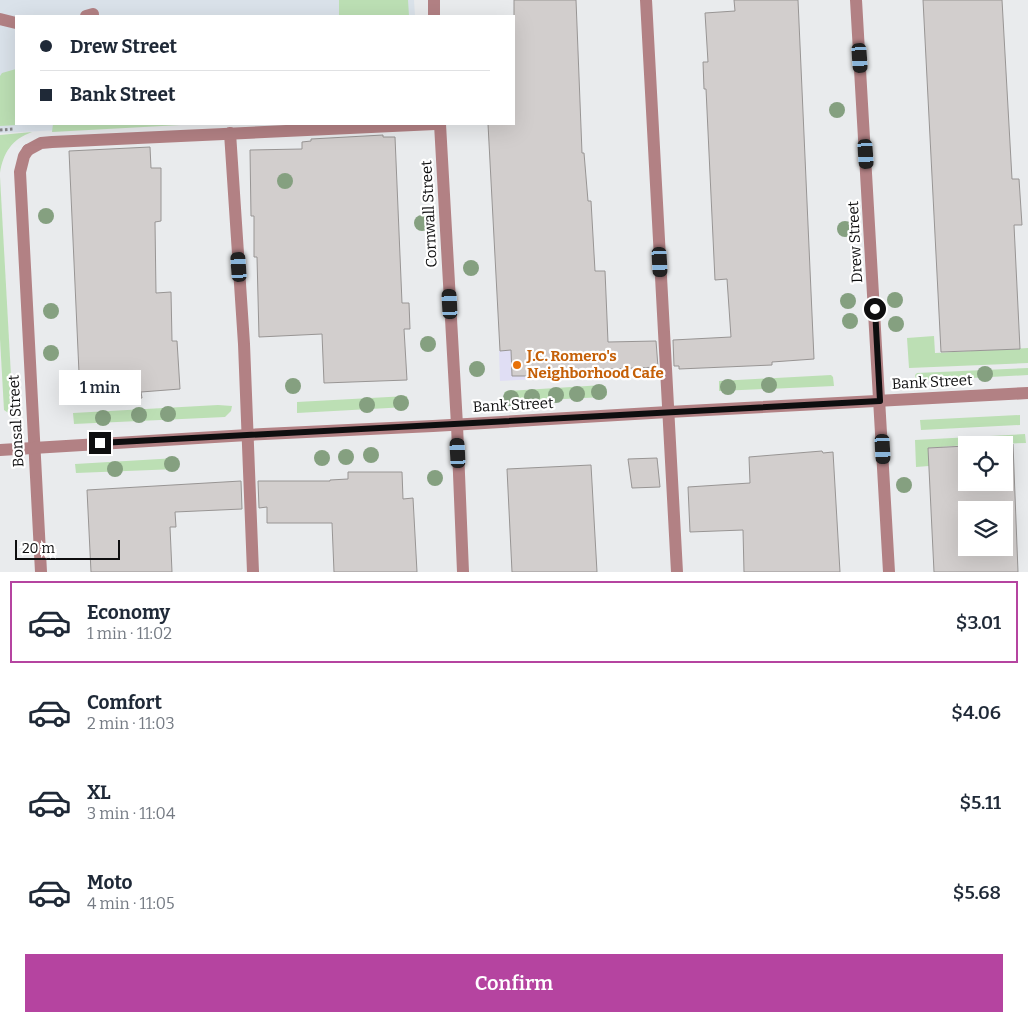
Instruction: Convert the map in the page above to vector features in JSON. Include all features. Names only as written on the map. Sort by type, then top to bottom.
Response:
[{"type":"street","points":[[434,0],[434,15]]},
{"type":"street","points":[[646,0],[677,572]]},
{"type":"street","name":"Drew Street","points":[[856,0],[889,572]]},
{"type":"street","points":[[0,19],[15,23]]},
{"type":"street","points":[[253,572],[244,344],[230,133],[412,125]]},
{"type":"street","name":"Cornwall Street","points":[[440,125],[457,424],[463,572]]},
{"type":"street","name":"Bonsal Street","points":[[41,572],[20,172],[24,156],[28,150],[41,143],[230,133]]},
{"type":"street","name":"Bank Street","points":[[0,450],[1028,393]]},
{"type":"shaded area","points":[[0,0],[414,0],[415,15],[15,15],[15,125],[160,125],[0,133]]},
{"type":"shaded area","points":[[651,342],[652,373],[500,381],[499,351]]},
{"type":"green space","points":[[339,0],[408,0],[409,15],[339,15]]},
{"type":"green space","points":[[15,69],[15,125],[18,125],[0,126],[0,76],[2,73]]},
{"type":"green space","points":[[53,125],[181,125],[52,132]]},
{"type":"green space","points":[[32,132],[14,143],[6,153],[0,173],[0,135]]},
{"type":"green space","points":[[0,177],[12,394],[10,414],[4,410],[0,339]]},
{"type":"green space","points":[[934,336],[935,353],[1028,348],[1028,363],[909,368],[907,338]]},
{"type":"green space","points":[[1028,368],[1028,375],[916,381],[915,375],[917,373]]},
{"type":"green space","points":[[831,375],[834,386],[719,391],[719,381]]},
{"type":"green space","points":[[603,385],[606,387],[607,395],[605,397],[505,402],[504,393],[506,391]]},
{"type":"green space","points":[[407,396],[407,407],[297,413],[297,402]]},
{"type":"green space","points":[[218,405],[232,406],[231,411],[225,417],[74,424],[73,413]]},
{"type":"green space","points":[[1020,415],[1020,425],[921,430],[920,420]]},
{"type":"green space","points":[[1025,434],[1026,443],[1013,443],[1013,436],[988,436]]},
{"type":"green space","points":[[958,438],[958,446],[928,448],[929,466],[916,467],[915,440]]},
{"type":"green space","points":[[177,458],[177,469],[76,473],[75,464]]},
{"type":"building","points":[[514,0],[576,0],[582,153],[584,153],[588,201],[591,201],[595,271],[605,271],[608,342],[656,341],[658,367],[566,371],[567,376],[512,376],[511,350],[500,351],[488,125],[515,125]]},
{"type":"building","points":[[734,0],[798,0],[814,359],[772,362],[772,365],[679,369],[679,366],[674,366],[673,340],[731,337],[727,279],[715,280],[706,89],[704,89],[703,62],[708,62],[705,13],[735,11]]},
{"type":"building","points":[[923,0],[1002,0],[1012,179],[1019,179],[1022,225],[1014,225],[1020,349],[941,352]]},
{"type":"building","points":[[383,135],[383,137],[395,137],[402,303],[409,303],[410,329],[404,329],[407,380],[324,383],[322,334],[259,337],[257,257],[254,257],[254,216],[251,216],[250,150],[302,149],[302,142],[311,141],[311,139]]},
{"type":"building","points":[[150,147],[151,168],[161,168],[161,221],[155,222],[156,293],[171,292],[172,341],[177,341],[180,389],[141,392],[142,398],[82,402],[82,395],[80,395],[69,151]]},
{"type":"building","points":[[1013,444],[1018,572],[934,572],[928,448],[958,446],[958,491],[1013,491]]},
{"type":"building","points":[[822,451],[823,453],[833,452],[840,572],[744,572],[743,530],[690,532],[688,487],[750,483],[749,457]]},
{"type":"building","points":[[657,458],[660,487],[632,488],[628,459]]},
{"type":"building","points":[[591,465],[597,572],[512,572],[507,469]]},
{"type":"building","points":[[348,472],[402,472],[403,499],[413,498],[417,572],[334,572],[332,523],[267,523],[267,507],[259,508],[258,481],[330,481],[348,479]]},
{"type":"building","points":[[241,481],[242,509],[175,512],[176,527],[170,527],[172,572],[91,572],[87,490]]},
{"type":"place","name":"J.C. Romero's Neighborhood Cafe","points":[[517,365]]},
{"type":"route","points":[[100,443],[880,401],[875,309]]}]
